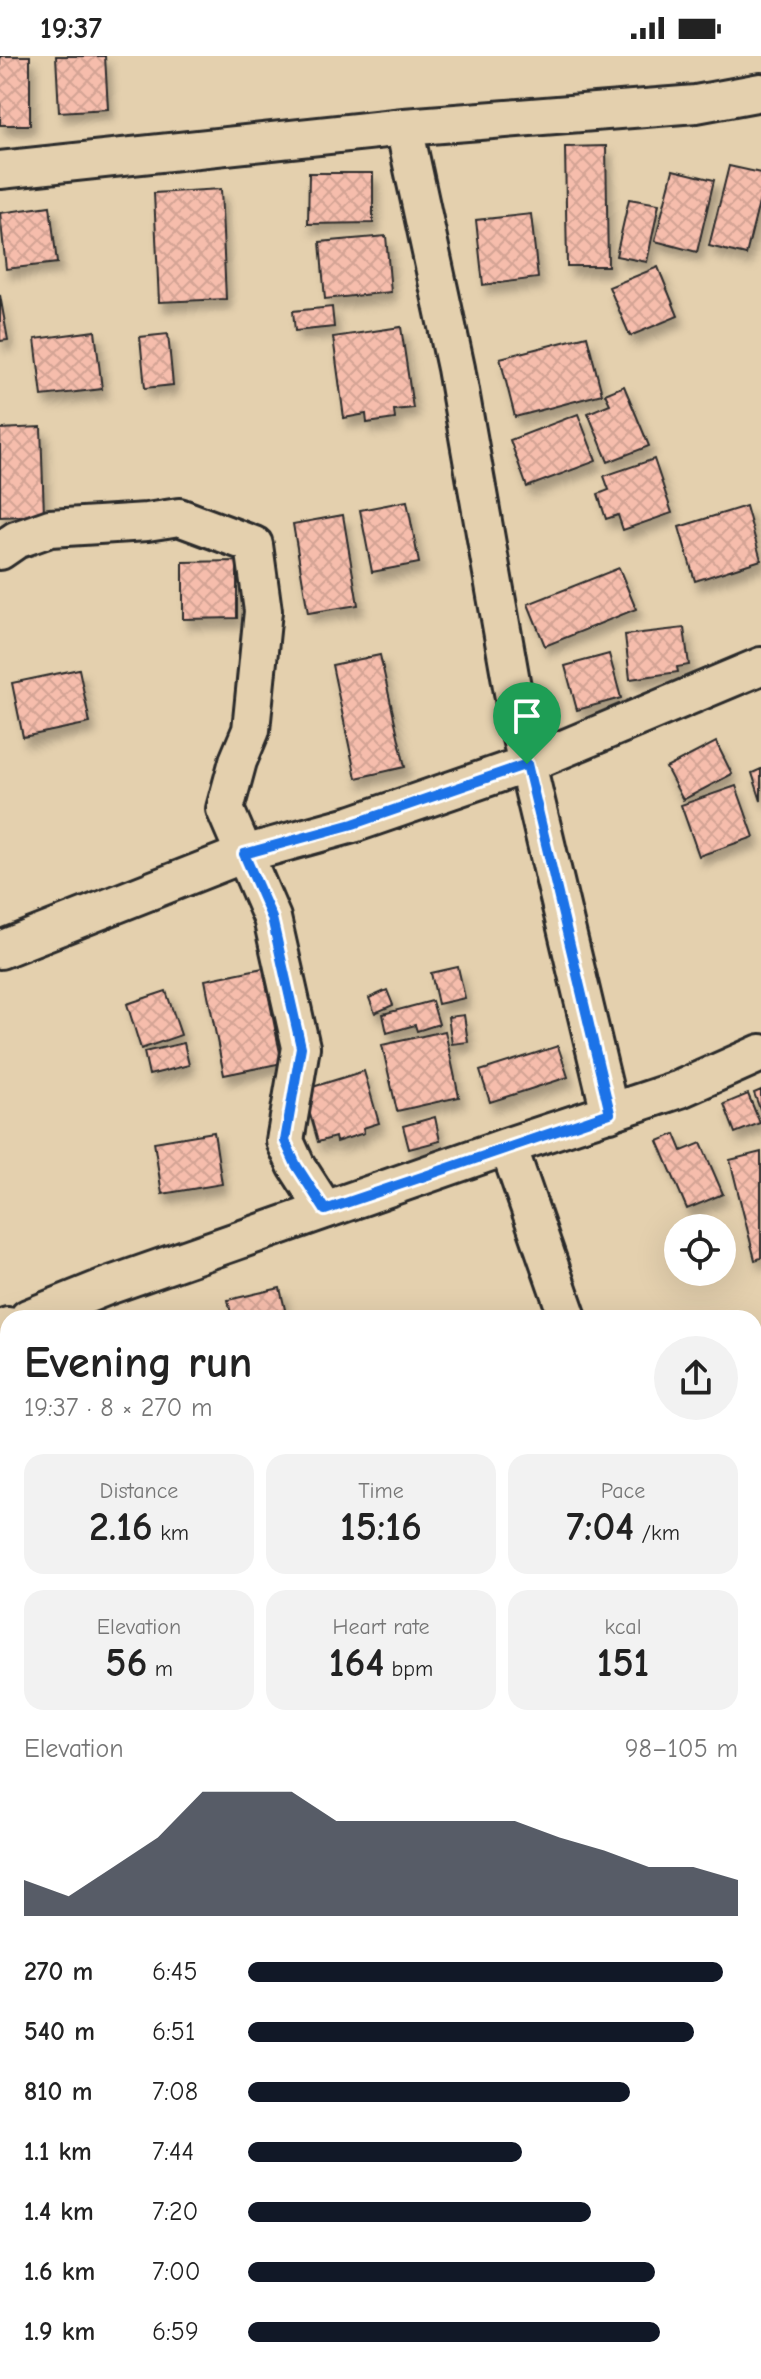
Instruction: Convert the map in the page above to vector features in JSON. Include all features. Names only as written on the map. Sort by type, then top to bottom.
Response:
[{"type":"street","points":[[0,170],[404,127],[696,104],[761,92]]},
{"type":"street","points":[[404,127],[456,368],[527,764],[610,1113]]},
{"type":"street","points":[[0,551],[16,540],[50,528],[179,517],[254,545],[263,611],[251,730],[238,761],[225,809],[272,918],[301,1047],[285,1141],[296,1165],[325,1210]]},
{"type":"street","points":[[0,950],[244,854],[353,824],[527,764],[761,666]]},
{"type":"street","points":[[48,1310],[105,1287],[508,1146],[680,1089],[761,1053]]},
{"type":"street","points":[[508,1146],[565,1310]]},
{"type":"building","points":[[0,56],[30,56],[30,125],[0,125]]},
{"type":"building","points":[[56,56],[105,56],[108,109],[59,112]]},
{"type":"building","points":[[606,146],[608,266],[567,266],[565,147]]},
{"type":"building","points":[[729,166],[761,173],[761,195],[746,255],[709,246]]},
{"type":"building","points":[[673,170],[714,180],[697,252],[655,241]]},
{"type":"building","points":[[309,173],[373,173],[373,223],[308,224]]},
{"type":"building","points":[[221,189],[226,299],[159,302],[154,193]]},
{"type":"building","points":[[629,199],[659,204],[647,262],[616,256]]},
{"type":"building","points":[[50,206],[57,263],[6,269],[0,213]]},
{"type":"building","points":[[531,214],[538,278],[483,285],[476,220]]},
{"type":"building","points":[[386,236],[391,292],[325,299],[320,242]]},
{"type":"building","points":[[658,267],[678,316],[630,336],[609,287]]},
{"type":"building","points":[[0,295],[8,340],[0,341]]},
{"type":"building","points":[[332,307],[334,327],[295,331],[293,311]]},
{"type":"building","points":[[401,327],[413,408],[394,410],[395,419],[367,423],[366,414],[344,418],[333,337]]},
{"type":"building","points":[[95,331],[102,389],[42,396],[35,339]]},
{"type":"building","points":[[168,334],[173,385],[145,388],[140,337]]},
{"type":"building","points":[[587,336],[602,394],[515,417],[500,358]]},
{"type":"building","points":[[624,386],[649,446],[608,462],[588,413],[610,404],[605,394]]},
{"type":"building","points":[[578,414],[596,461],[527,487],[510,440]]},
{"type":"building","points":[[41,427],[44,515],[0,517],[0,429]]},
{"type":"building","points":[[654,459],[672,513],[623,530],[618,515],[606,519],[598,494],[609,490],[604,476]]},
{"type":"building","points":[[407,501],[419,563],[372,572],[360,510]]},
{"type":"building","points":[[746,506],[761,560],[695,581],[679,527]]},
{"type":"building","points":[[343,515],[358,605],[308,613],[293,524]]},
{"type":"building","points":[[237,561],[237,618],[183,619],[183,562]]},
{"type":"building","points":[[619,568],[636,609],[545,646],[528,604]]},
{"type":"building","points":[[684,628],[689,665],[677,667],[678,672],[630,679],[625,635]]},
{"type":"building","points":[[609,654],[621,698],[577,710],[565,666]]},
{"type":"building","points":[[380,655],[405,767],[356,778],[332,665]]},
{"type":"building","points":[[79,669],[90,723],[23,737],[12,683]]},
{"type":"building","points":[[716,742],[732,774],[683,800],[666,768]]},
{"type":"building","points":[[761,769],[761,801],[752,773]]},
{"type":"building","points":[[736,786],[754,837],[699,856],[681,805]]},
{"type":"building","points":[[458,967],[465,998],[438,1004],[431,973]]},
{"type":"building","points":[[263,968],[282,1063],[224,1075],[205,980]]},
{"type":"building","points":[[387,990],[393,1005],[375,1013],[369,998]]},
{"type":"building","points":[[166,991],[181,1035],[141,1049],[127,1004]]},
{"type":"building","points":[[432,1001],[439,1024],[417,1031],[415,1025],[387,1033],[383,1014]]},
{"type":"building","points":[[464,1015],[468,1042],[452,1044],[448,1017]]},
{"type":"building","points":[[445,1031],[459,1097],[397,1111],[382,1045]]},
{"type":"building","points":[[184,1043],[189,1065],[149,1075],[144,1052]]},
{"type":"building","points":[[558,1046],[568,1077],[490,1102],[480,1071]]},
{"type":"building","points":[[364,1071],[379,1123],[363,1128],[364,1133],[336,1142],[335,1137],[318,1142],[303,1090]]},
{"type":"building","points":[[761,1090],[761,1108],[760,1109],[754,1093]]},
{"type":"building","points":[[748,1094],[760,1123],[735,1133],[724,1104]]},
{"type":"building","points":[[435,1117],[440,1141],[409,1149],[403,1126]]},
{"type":"building","points":[[214,1132],[222,1184],[162,1194],[154,1142]]},
{"type":"building","points":[[675,1134],[682,1151],[701,1143],[723,1194],[687,1209],[658,1141]]},
{"type":"building","points":[[761,1152],[761,1258],[755,1260],[730,1160]]},
{"type":"building","points":[[280,1288],[285,1310],[230,1310],[228,1300]]},
{"type":"route","points":[[527,764],[610,1113],[325,1210],[296,1165],[285,1141],[301,1047],[272,918],[244,854],[353,824],[527,764]]}]
